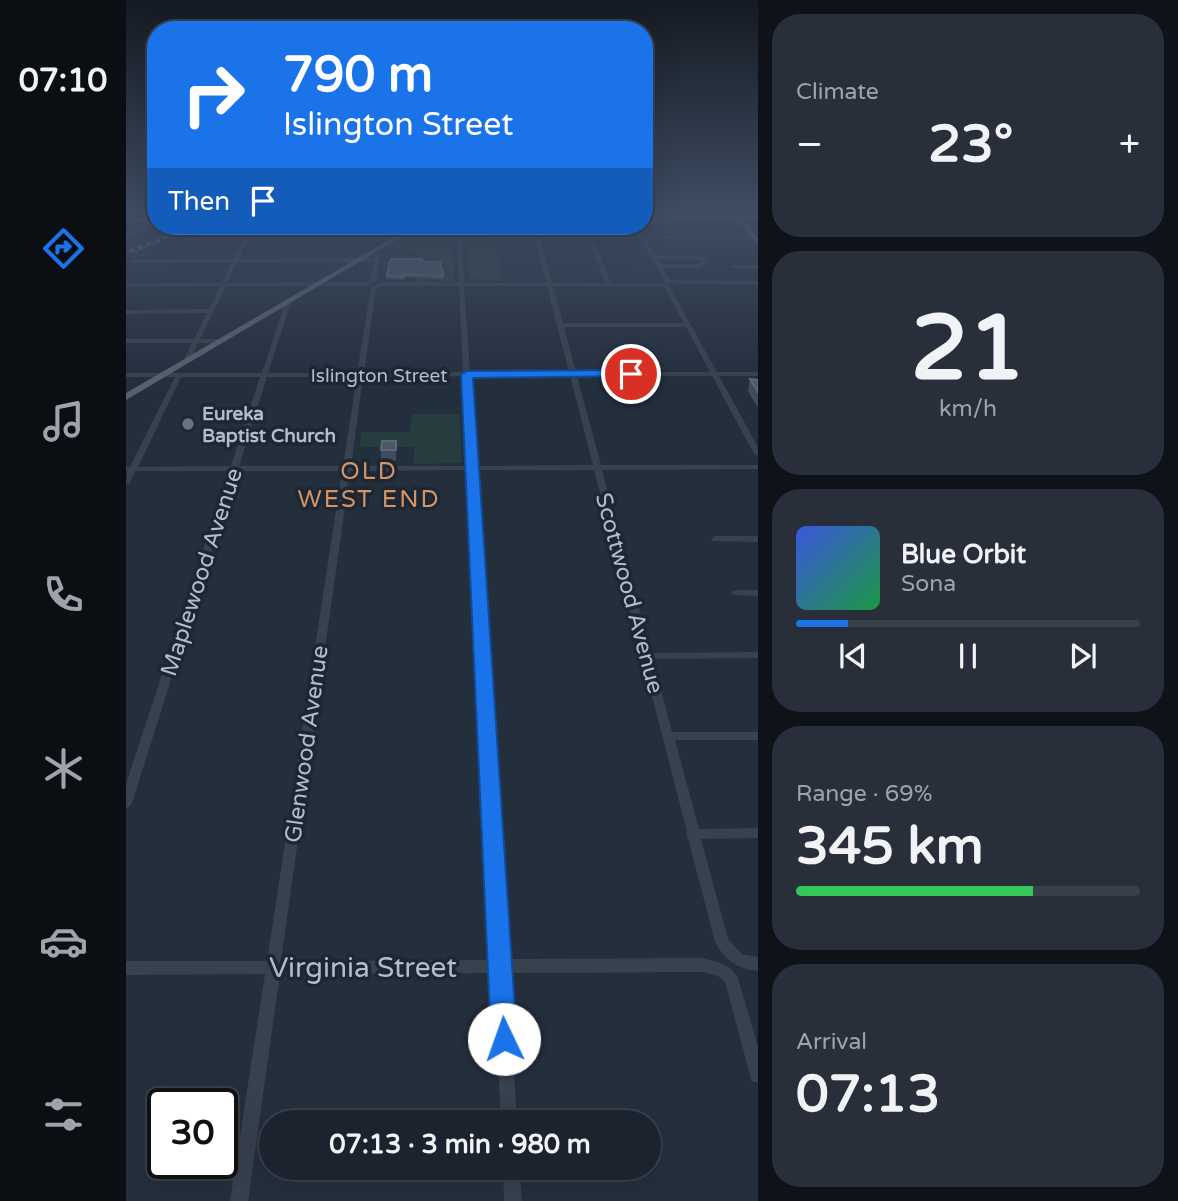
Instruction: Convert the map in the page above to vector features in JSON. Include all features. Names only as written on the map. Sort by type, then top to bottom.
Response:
[{"type":"main road","points":[[126,397],[348,267]]},
{"type":"street","points":[[186,362],[232,267]]},
{"type":"street","name":"Glenwood Avenue","points":[[239,1201],[374,267]]},
{"type":"street","points":[[461,267],[508,1110]]},
{"type":"street","name":"Scottwood Avenue","points":[[545,267],[722,942],[734,957],[746,963],[758,964]]},
{"type":"street","points":[[602,267],[608,283]]},
{"type":"street","points":[[659,267],[665,280],[670,282],[758,283]]},
{"type":"street","points":[[126,285],[666,285],[671,289],[758,454]]},
{"type":"street","name":"Maplewood Avenue","points":[[126,803],[288,302]]},
{"type":"street","points":[[126,312],[210,312]]},
{"type":"street","points":[[560,325],[689,325]]},
{"type":"street","points":[[126,341],[221,341]]},
{"type":"street","name":"Islington Street","points":[[126,375],[758,373]]},
{"type":"street","points":[[126,482],[129,469],[179,375]]},
{"type":"street","points":[[129,469],[758,467]]},
{"type":"street","points":[[715,539],[758,539]]},
{"type":"street","points":[[736,593],[758,593]]},
{"type":"street","points":[[647,656],[758,655]]},
{"type":"street","points":[[667,736],[758,736]]},
{"type":"street","points":[[692,834],[758,833]]},
{"type":"street","name":"Virginia Street","points":[[126,968],[703,965],[724,972],[731,978],[758,1075]]},
{"type":"street","points":[[512,1180],[513,1201]]},
{"type":"green space","points":[[430,267],[454,267],[455,283],[412,283],[412,280],[422,278],[424,274],[424,279],[443,281],[443,274]]},
{"type":"green space","points":[[469,267],[500,267],[501,281],[470,279]]},
{"type":"green space","points":[[411,414],[460,414],[462,463],[414,464],[414,447],[360,447],[361,432],[410,432]]},
{"type":"building","points":[[388,267],[441,267],[443,271],[443,277],[404,274],[404,277],[387,276]]},
{"type":"building","points":[[750,379],[758,380],[758,392]]},
{"type":"building","points":[[382,441],[396,441],[396,450],[381,450]]},
{"type":"place","name":"Eureka Baptist Church","points":[[188,424]]},
{"type":"district","name":"OLD WEST END","points":[[369,485]]},
{"type":"route","points":[[504,1039],[467,374],[631,374]]}]
